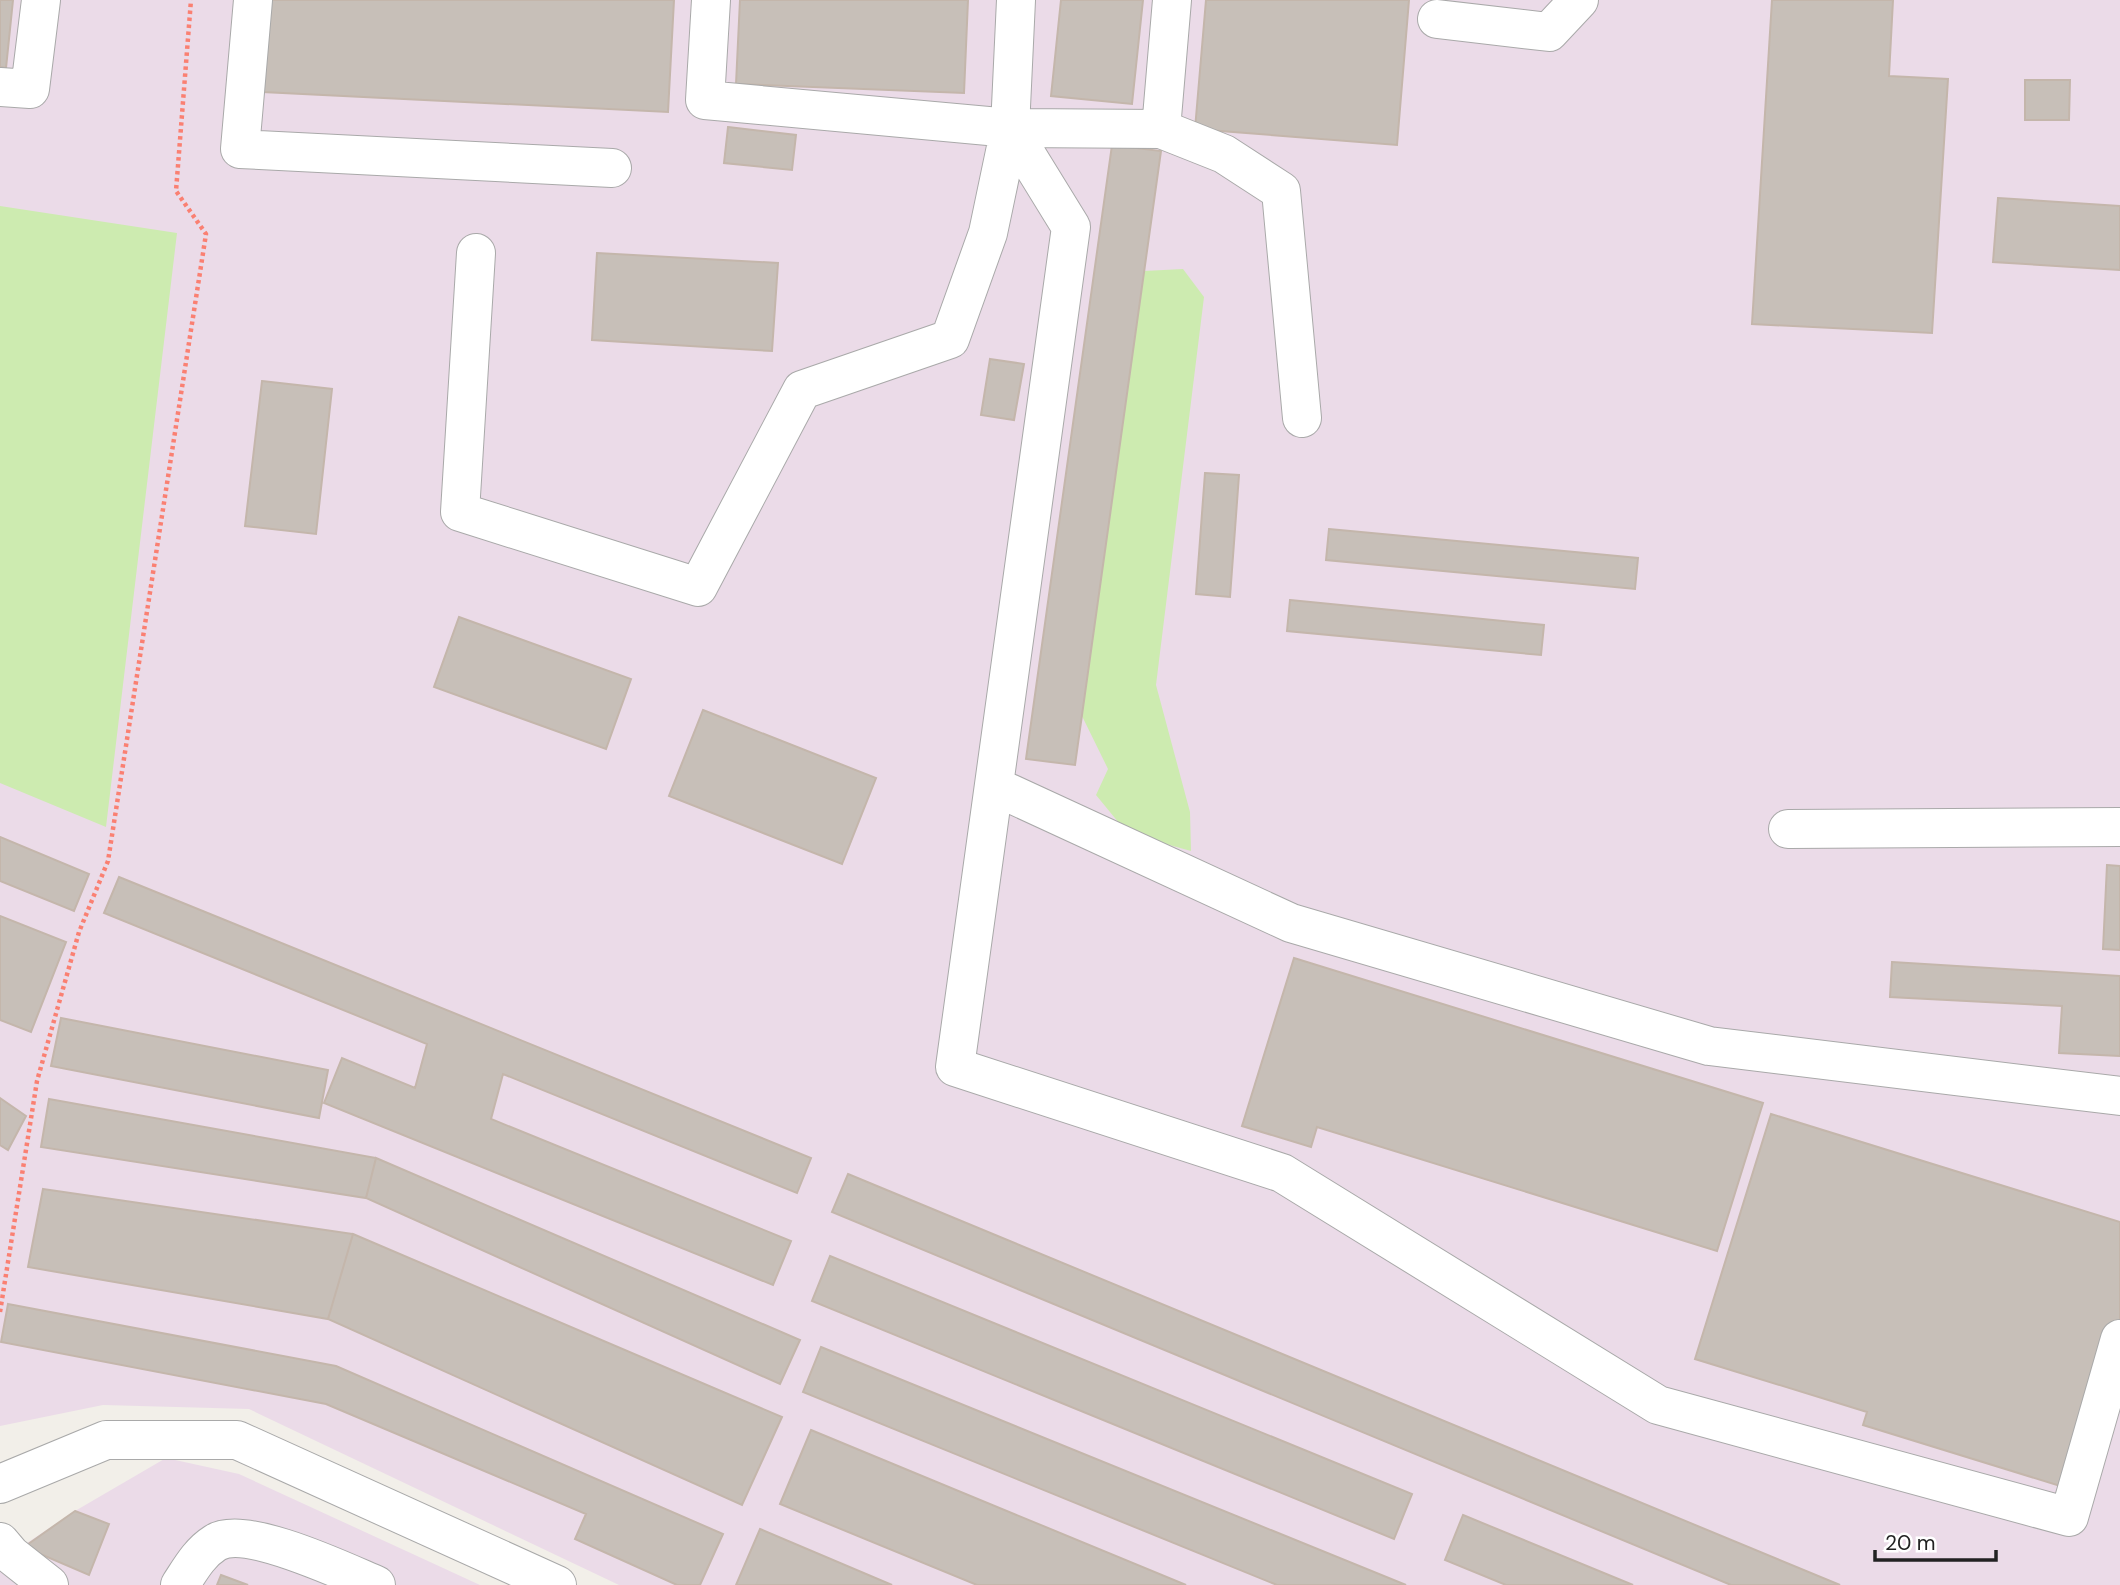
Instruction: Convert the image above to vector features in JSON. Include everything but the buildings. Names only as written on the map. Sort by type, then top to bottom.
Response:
[{"type":"street","points":[[0,87],[30,89],[41,0]]},
{"type":"street","points":[[253,0],[240,149],[612,168]]},
{"type":"street","points":[[711,0],[705,100],[1010,128],[1161,129],[1224,153],[1281,191],[1302,418]]},
{"type":"street","points":[[476,253],[460,512],[698,587],[802,390],[950,339],[988,233],[1010,128],[1016,0]]},
{"type":"street","points":[[1161,129],[1172,0]]},
{"type":"street","points":[[1437,19],[1549,32],[1579,0]]},
{"type":"street","points":[[1010,128],[1071,228],[955,1067],[1282,1173],[1658,1405],[2069,1517],[2120,1339]]},
{"type":"street","points":[[994,786],[1291,923],[1709,1046],[2120,1096]]},
{"type":"street","points":[[1788,829],[2120,827]]},
{"type":"street","points":[[0,1484],[106,1440],[237,1440],[557,1585]]},
{"type":"street","points":[[180,1585],[197,1559],[217,1541],[244,1539],[302,1554],[376,1585]]},
{"type":"street","points":[[0,1542],[11,1555],[49,1585]]},
{"type":"path","points":[[0,1312],[37,1081],[79,932],[108,861],[206,234],[176,191],[191,0]]},
{"type":"shaded area","points":[[0,0],[2120,0],[2120,1585],[619,1585],[249,1409],[103,1405],[0,1426]]},
{"type":"shaded area","points":[[166,1458],[239,1474],[480,1585],[0,1585],[0,1561],[75,1511]]},
{"type":"green space","points":[[0,206],[177,233],[106,827],[0,783]]},
{"type":"green space","points":[[1183,269],[1204,297],[1156,685],[1190,812],[1191,851],[1162,843],[1119,823],[1096,795],[1108,769],[1082,716],[1144,271]]}]
